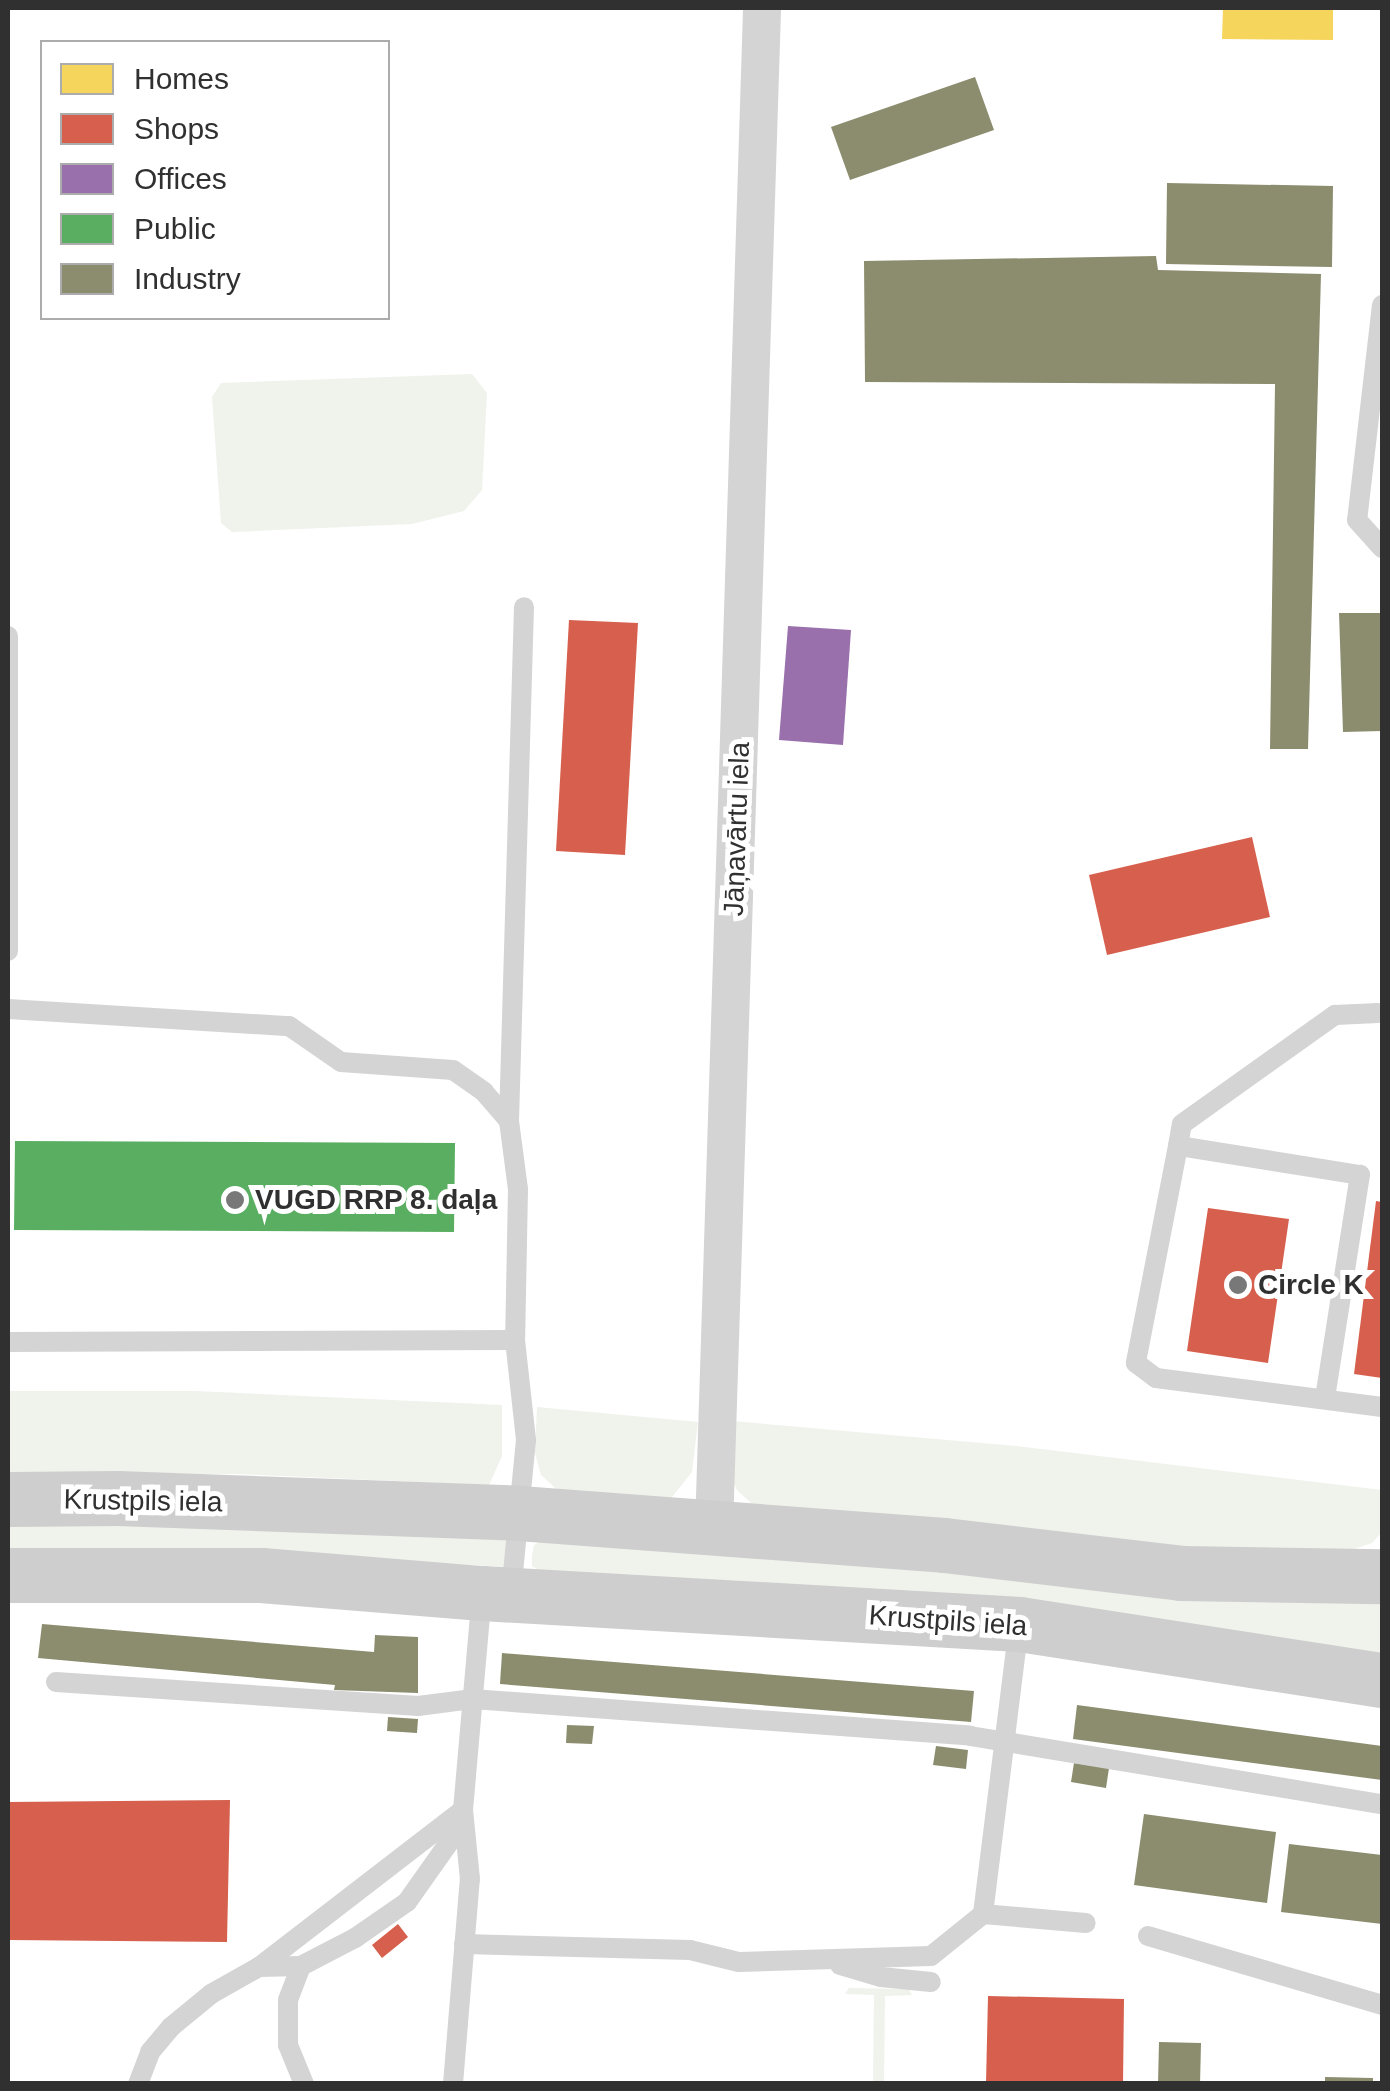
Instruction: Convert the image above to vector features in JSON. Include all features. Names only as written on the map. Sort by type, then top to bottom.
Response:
[{"type":"main road","name":"Krustpils iela","points":[[8,1499],[117,1498],[519,1513],[944,1545],[1181,1572],[1382,1576]]},
{"type":"main road","name":"Krustpils iela","points":[[8,1575],[261,1575],[496,1594],[1019,1624],[1382,1680]]},
{"type":"street","name":"Jāņavārtu iela","points":[[714,1529],[762,8]]},
{"type":"lane","points":[[1382,304],[1358,520],[1382,548]]},
{"type":"lane","points":[[259,1967],[301,1966],[355,1938],[407,1902],[455,1834],[462,1810],[472,1699],[519,1513],[526,1440],[515,1340],[518,1189],[509,1121],[524,608]]},
{"type":"lane","points":[[8,636],[8,950]]},
{"type":"lane","points":[[8,1009],[289,1026],[342,1062],[453,1070],[484,1092],[509,1121]]},
{"type":"lane","points":[[1378,1012],[1336,1014],[1182,1124],[1136,1363],[1156,1378],[1382,1407]]},
{"type":"lane","points":[[1178,1146],[1382,1178]]},
{"type":"lane","points":[[1325,1398],[1360,1175]]},
{"type":"lane","points":[[8,1342],[515,1340]]},
{"type":"lane","points":[[464,1944],[690,1950],[738,1962],[932,1956],[983,1914],[1019,1624]]},
{"type":"lane","points":[[56,1682],[418,1706],[472,1699],[970,1736],[1382,1804]]},
{"type":"lane","points":[[452,2084],[470,1879],[462,1810]]},
{"type":"lane","points":[[138,2084],[150,2052],[170,2027],[211,1994],[259,1967],[462,1810]]},
{"type":"lane","points":[[983,1914],[1086,1923]]},
{"type":"lane","points":[[1148,1936],[1382,2006]]},
{"type":"lane","points":[[832,1962],[881,1978],[930,1982]]},
{"type":"lane","points":[[301,1966],[288,2000],[288,2045],[304,2084]]},
{"type":"shaded area","points":[[472,374],[487,393],[482,490],[464,511],[412,524],[232,532],[221,523],[212,397],[221,383]]},
{"type":"shaded area","points":[[8,1391],[195,1391],[502,1405],[502,1456],[489,1485],[237,1474],[8,1473]]},
{"type":"shaded area","points":[[537,1407],[698,1422],[692,1472],[672,1497],[565,1497],[541,1475],[535,1453]]},
{"type":"shaded area","points":[[732,1421],[1016,1446],[1382,1490],[1382,1532],[1372,1543],[1348,1551],[1265,1557],[753,1505],[737,1490],[727,1470]]},
{"type":"shaded area","points":[[8,1522],[507,1537],[506,1567],[330,1557],[8,1554]]},
{"type":"shaded area","points":[[545,1539],[1382,1594],[1382,1657],[541,1572],[532,1566],[532,1556],[534,1545]]},
{"type":"shaded area","points":[[849,1988],[909,1989],[912,1995],[885,1996],[884,2083],[873,2083],[874,1995],[845,1994]]},
{"type":"building: Homes","points":[[1223,8],[1333,8],[1333,40],[1222,39]]},
{"type":"building: Shops","points":[[569,620],[638,623],[625,855],[556,851]]},
{"type":"building: Shops","points":[[1252,837],[1270,917],[1107,955],[1089,875]]},
{"type":"building: Shops","points":[[1376,1201],[1382,1202],[1382,1378],[1354,1374]]},
{"type":"building: Shops","name":"Circle K","points":[[1208,1208],[1289,1219],[1268,1363],[1187,1351]]},
{"type":"building: Shops","points":[[230,1800],[227,1942],[8,1940],[8,1802]]},
{"type":"building: Shops","points":[[398,1924],[408,1937],[382,1958],[372,1945]]},
{"type":"building: Shops","points":[[988,1996],[1124,1999],[1123,2084],[986,2084]]},
{"type":"building: Offices","points":[[788,626],[851,630],[843,745],[779,740]]},
{"type":"building: Public","name":"VUGD RRP 8. daļa","points":[[15,1141],[455,1143],[454,1232],[14,1230]]},
{"type":"building: Industry","points":[[975,77],[994,130],[850,180],[831,127]]},
{"type":"building: Industry","points":[[1167,183],[1333,186],[1332,267],[1166,264]]},
{"type":"building: Industry","points":[[1156,256],[1158,270],[1321,274],[1308,749],[1270,749],[1275,384],[865,382],[864,261]]},
{"type":"building: Industry","points":[[1339,613],[1382,613],[1382,731],[1343,732]]},
{"type":"building: Industry","points":[[42,1624],[374,1652],[375,1635],[418,1637],[418,1693],[334,1690],[335,1685],[38,1658]]},
{"type":"building: Industry","points":[[502,1653],[974,1691],[971,1722],[500,1684]]},
{"type":"building: Industry","points":[[1077,1705],[1382,1746],[1382,1780],[1073,1739]]},
{"type":"building: Industry","points":[[388,1717],[418,1719],[417,1733],[387,1731]]},
{"type":"building: Industry","points":[[567,1725],[594,1726],[592,1744],[566,1743]]},
{"type":"building: Industry","points":[[936,1746],[968,1750],[966,1769],[933,1765]]},
{"type":"building: Industry","points":[[1074,1763],[1109,1768],[1106,1788],[1071,1782]]},
{"type":"building: Industry","points":[[1144,1814],[1276,1832],[1267,1903],[1134,1885]]},
{"type":"building: Industry","points":[[1289,1844],[1382,1855],[1382,1924],[1281,1912]]},
{"type":"building: Industry","points":[[1159,2042],[1201,2043],[1200,2084],[1158,2084]]},
{"type":"building: Industry","points":[[1325,2077],[1373,2078],[1373,2084],[1325,2084]]},
{"type":"place","name":"VUGD RRP 8. daļa","points":[[235,1200]]},
{"type":"place","name":"Circle K","points":[[1238,1285]]}]
